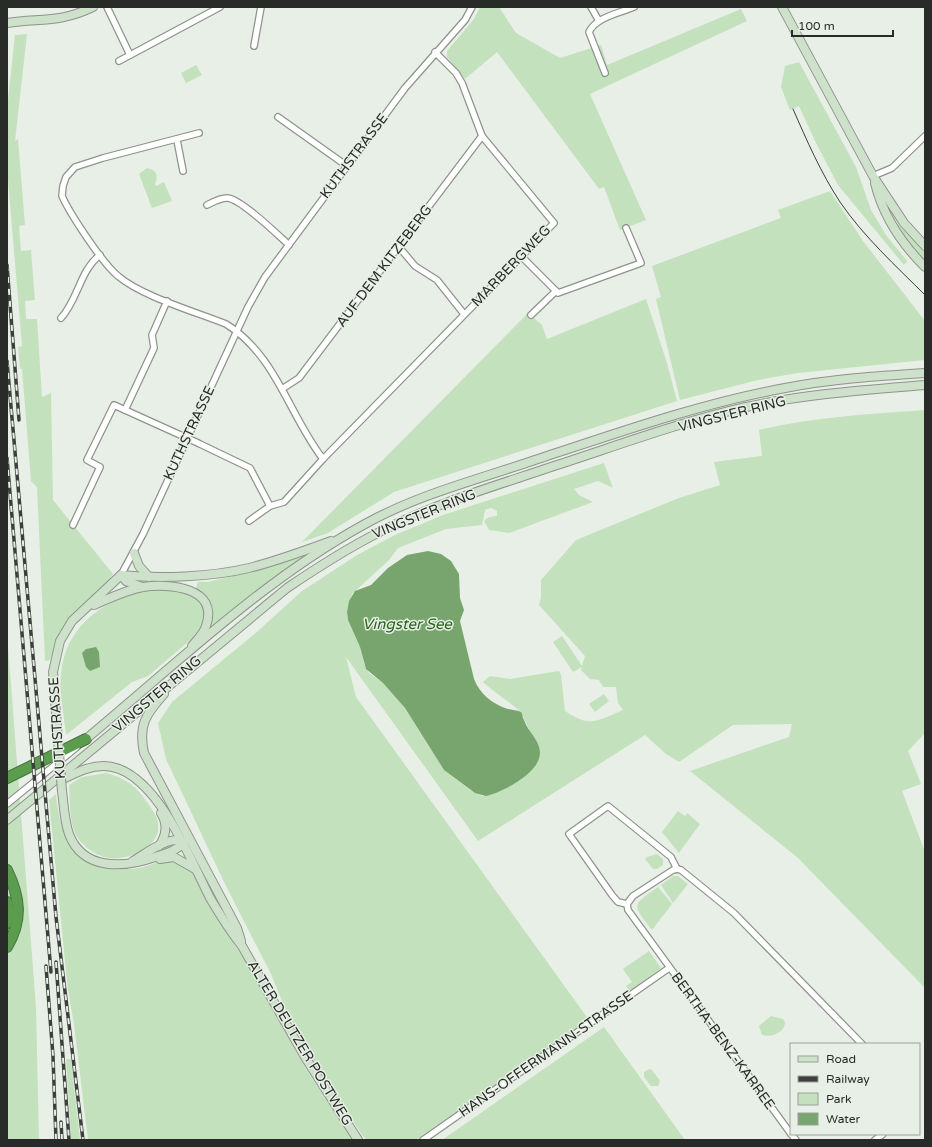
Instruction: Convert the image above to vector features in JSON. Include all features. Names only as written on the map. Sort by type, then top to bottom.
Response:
[{"type":"highway","points":[[7,778],[32,767],[86,739]]},
{"type":"highway","points":[[7,870],[16,894],[18,909],[17,927],[7,947]]},
{"type":"highway","points":[[7,902],[7,923]]},
{"type":"main road","points":[[7,23],[57,20],[73,16],[93,7]]},
{"type":"main road","points":[[782,7],[873,176],[897,214],[925,246]]},
{"type":"main road","points":[[873,176],[880,204],[895,231],[925,266]]},
{"type":"main road","points":[[887,216],[890,214],[897,214]]},
{"type":"main road","name":"VINGSTER RING","points":[[86,739],[252,600],[296,567],[363,525],[414,500],[701,407],[786,387],[851,378],[925,373]]},
{"type":"main road","name":"VINGSTER RING","points":[[7,820],[260,609],[326,561],[373,535],[420,513],[609,448],[691,422],[746,407],[846,392],[925,385]]},
{"type":"main road","points":[[121,575],[149,577],[228,572],[269,562],[345,536]]},
{"type":"main road","points":[[134,553],[139,566],[149,577]]},
{"type":"main road","points":[[121,575],[126,581],[142,587]]},
{"type":"main road","name":"KUTHSTRASSE","points":[[121,575],[80,613],[66,630],[56,652],[53,682],[66,822],[69,834],[79,850],[94,861],[105,864],[127,864],[143,861],[163,854],[182,842]]},
{"type":"main road","points":[[88,607],[122,593],[142,587],[184,587],[194,591],[202,598],[207,608],[208,618],[206,627],[185,656]]},
{"type":"main road","name":"ALTER DEUTZER POSTWEG","points":[[181,674],[145,719],[141,741],[144,753],[151,769],[184,826],[237,928],[242,946]]},
{"type":"main road","points":[[49,785],[82,770],[106,766],[120,769],[131,775],[148,790],[164,818],[165,829],[159,846]]},
{"type":"main road","name":"ALTER DEUTZER POSTWEG","points":[[148,790],[162,807],[230,931],[242,946],[305,1057],[358,1140]]},
{"type":"main road","points":[[184,826],[182,842],[196,850]]},
{"type":"main road","name":"KUTHSTRASSE","points":[[127,864],[159,846],[182,842]]},
{"type":"main road","points":[[143,861],[174,857],[196,870]]},
{"type":"street","points":[[107,7],[130,55]]},
{"type":"street","points":[[119,61],[211,9],[220,7]]},
{"type":"street","points":[[254,46],[262,7]]},
{"type":"street","name":"KUTHSTRASSE","points":[[121,575],[134,553],[248,307],[265,277],[405,88],[464,20],[472,7]]},
{"type":"street","points":[[591,7],[599,20]]},
{"type":"street","points":[[605,73],[590,32],[592,25],[599,20],[634,7]]},
{"type":"street","name":"MARBERGWEG","points":[[249,522],[270,506],[284,502],[464,314],[554,223],[482,136],[462,83],[456,73],[435,52]]},
{"type":"street","points":[[278,117],[347,166]]},
{"type":"street","points":[[199,134],[82,164],[75,168],[66,178],[62,191],[65,202],[100,255],[117,276],[133,286],[226,324],[237,330],[265,359],[310,443],[323,460]]},
{"type":"street","name":"AUF DEM KITZEBERG","points":[[282,389],[300,378],[482,136]]},
{"type":"street","points":[[873,176],[892,168],[925,136]]},
{"type":"street","points":[[177,140],[183,162],[183,171]]},
{"type":"street","points":[[207,205],[218,200],[228,198],[233,199],[258,217],[289,245]]},
{"type":"street","points":[[521,256],[558,293],[641,263],[626,228]]},
{"type":"street","points":[[399,247],[415,266],[437,280],[464,314]]},
{"type":"street","points":[[61,318],[69,309],[91,262],[100,255]]},
{"type":"street","points":[[531,316],[556,291]]},
{"type":"street","points":[[124,410],[154,348],[152,335],[167,301]]},
{"type":"street","points":[[74,525],[100,467],[87,460],[114,405],[250,468],[270,506]]},
{"type":"street","name":"VINGSTER RING","points":[[7,804],[86,739]]},
{"type":"street","points":[[677,869],[671,856],[608,806],[569,834],[618,902],[627,904],[634,896],[672,870],[681,870],[734,913],[861,1043]]},
{"type":"street","name":"BERTHA-BENZ-KARREE","points":[[627,904],[631,915],[790,1133]]},
{"type":"street","name":"HANS-OFFERMANN-STRASSE","points":[[423,1140],[669,968]]},
{"type":"green space","points":[[480,7],[499,7],[516,33],[560,58],[601,45],[607,65],[741,9],[747,21],[590,94],[646,220],[620,230],[604,187],[599,189],[497,52],[465,79],[447,57],[447,51],[474,19]]},
{"type":"green space","points":[[27,34],[15,141],[18,139],[25,225],[19,226],[21,251],[31,250],[35,300],[25,301],[26,319],[37,319],[42,397],[51,393],[53,500],[113,574],[103,587],[80,607],[66,623],[50,660],[45,661],[37,487],[31,481],[22,369],[20,369],[18,347],[22,346],[7,168],[7,109],[15,35]]},
{"type":"green space","points":[[799,62],[856,167],[871,210],[886,235],[907,261],[904,265],[838,185],[799,106],[790,110],[781,87],[785,66]]},
{"type":"green space","points":[[196,65],[202,75],[186,83],[181,73]]},
{"type":"green space","points":[[147,168],[156,173],[156,186],[164,182],[172,201],[152,208],[139,174]]},
{"type":"green space","points":[[830,191],[863,241],[925,321],[925,360],[798,373],[758,380],[680,400],[656,299],[661,297],[652,266],[781,218],[778,210]]},
{"type":"green space","points":[[891,217],[925,252],[925,262],[908,243]]},
{"type":"green space","points":[[646,299],[667,363],[677,401],[394,492],[328,533],[302,542],[528,313],[542,325],[547,339]]},
{"type":"green space","points":[[925,410],[925,733],[908,751],[921,784],[902,791],[925,852],[925,988],[798,858],[690,771],[789,737],[792,724],[733,725],[679,762],[666,754],[645,735],[478,841],[346,657],[356,697],[589,1020],[416,1140],[367,1140],[362,1135],[310,1055],[284,1006],[271,974],[225,884],[166,759],[158,723],[172,702],[258,631],[302,591],[357,555],[395,535],[443,515],[604,463],[613,488],[598,481],[574,489],[579,495],[593,502],[509,533],[489,530],[484,521],[489,517],[497,516],[497,511],[491,508],[485,510],[482,525],[446,529],[398,548],[389,560],[352,594],[347,612],[348,620],[360,647],[364,664],[369,673],[383,683],[405,708],[444,770],[470,790],[483,796],[518,781],[525,776],[537,763],[540,754],[520,711],[483,682],[490,676],[510,679],[559,671],[561,675],[565,711],[581,720],[594,721],[623,710],[618,703],[616,687],[603,687],[599,680],[590,679],[581,670],[582,667],[573,672],[553,642],[562,636],[582,666],[585,656],[539,605],[541,597],[541,580],[576,540],[679,498],[720,485],[714,462],[762,456],[759,430],[821,419]]},
{"type":"green space","points":[[305,555],[258,589],[212,627],[210,625],[211,614],[209,605],[204,596],[196,588],[198,582],[208,582],[270,567]]},
{"type":"green space","points":[[171,589],[185,591],[200,599],[204,609],[204,617],[202,625],[195,636],[148,676],[132,682],[66,735],[61,696],[61,674],[64,658],[70,643],[78,630],[88,619],[113,602],[143,591]]},
{"type":"green space","points":[[7,633],[36,1007],[39,1140],[7,1140]]},
{"type":"green space","points":[[604,694],[609,701],[595,712],[589,704]]},
{"type":"green space","points":[[106,773],[124,780],[134,787],[154,812],[158,823],[158,831],[150,845],[144,850],[127,857],[111,858],[100,856],[81,842],[73,828],[70,809],[69,785],[82,777]]},
{"type":"green space","points":[[56,794],[61,824],[66,836],[74,848],[83,857],[94,864],[108,868],[132,869],[145,867],[162,861],[173,860],[185,864],[190,869],[198,880],[213,910],[276,1012],[300,1059],[354,1140],[88,1140],[74,1024],[68,991],[49,800]]},
{"type":"green space","points":[[678,811],[685,816],[687,813],[700,824],[679,853],[662,832]]},
{"type":"green space","points":[[657,854],[663,859],[663,865],[657,869],[653,869],[645,859]]},
{"type":"green space","points":[[673,876],[678,876],[688,884],[673,903],[661,885]]},
{"type":"green space","points":[[658,887],[672,904],[652,930],[641,915],[637,906],[643,898]]},
{"type":"green space","points":[[649,951],[661,968],[630,991],[626,986],[632,982],[623,969]]},
{"type":"green space","points":[[771,1016],[783,1019],[785,1022],[783,1029],[774,1035],[762,1035],[759,1026]]},
{"type":"green space","points":[[604,1027],[685,1140],[442,1140]]},
{"type":"green space","points":[[66,1059],[71,1059],[80,1140],[71,1140]]},
{"type":"green space","points":[[649,1069],[652,1070],[660,1081],[658,1086],[651,1086],[644,1077],[644,1072]]},
{"type":"water","name":"Vingster See","points":[[428,551],[441,554],[451,561],[459,574],[460,598],[464,610],[460,621],[474,679],[487,698],[502,707],[521,712],[539,748],[540,753],[534,768],[511,786],[486,796],[475,793],[444,770],[405,708],[383,683],[366,669],[360,647],[348,620],[347,612],[349,601],[355,591],[371,585],[388,568],[407,555]]},
{"type":"water","points":[[96,647],[99,652],[100,667],[90,671],[86,667],[82,653],[86,649]]},
{"type":"tram line","points":[[793,109],[820,168],[849,215],[870,239],[925,295]]},
{"type":"railway","points":[[7,265],[19,420]]},
{"type":"railway","points":[[7,361],[56,917],[83,1140]]},
{"type":"railway","points":[[7,458],[51,972]]},
{"type":"railway","points":[[56,962],[69,1140]]},
{"type":"railway","points":[[46,966],[53,1056],[56,1140]]},
{"type":"railway","points":[[61,1122],[62,1140]]}]
